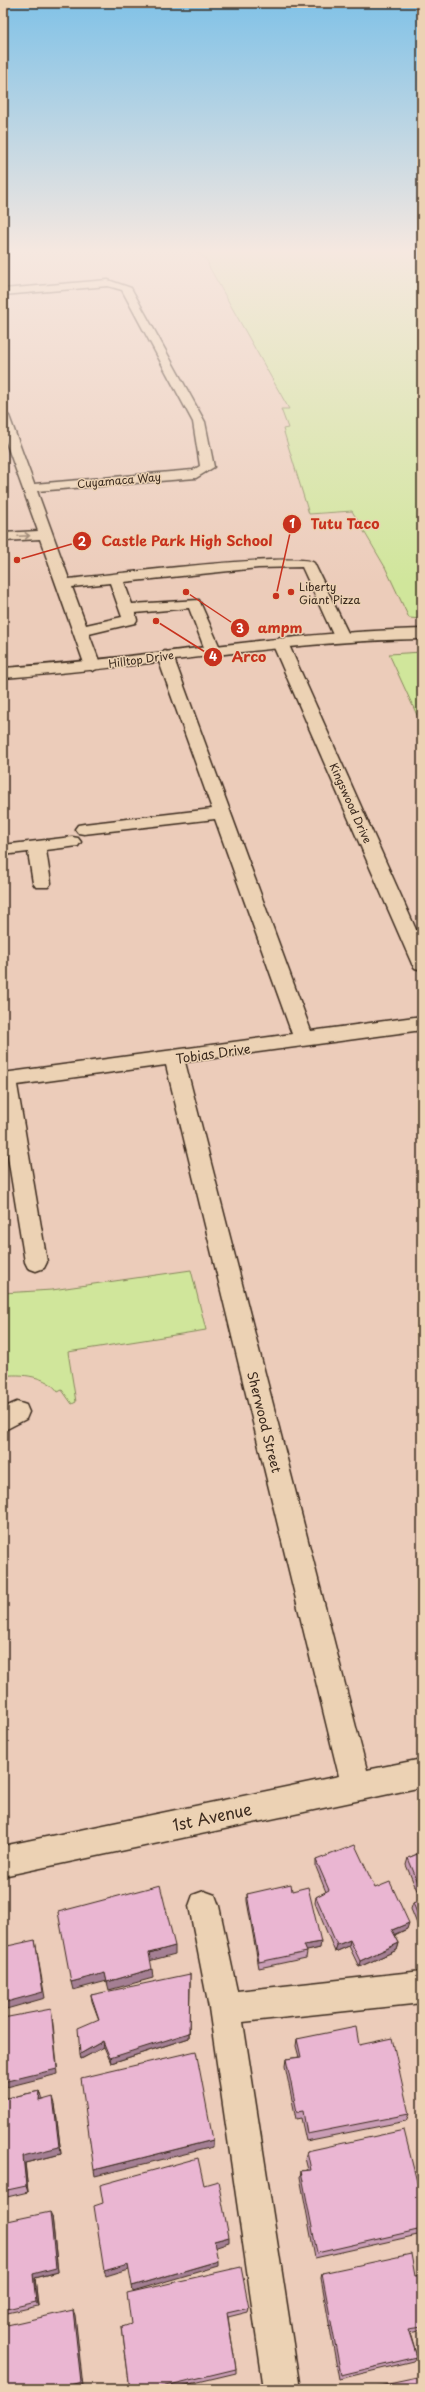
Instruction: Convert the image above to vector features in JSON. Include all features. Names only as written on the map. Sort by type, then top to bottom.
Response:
[{"type":"street","name":"Cuyamaca Way","points":[[29,488],[196,474],[207,467],[199,422],[166,361]]},
{"type":"street","points":[[3,416],[93,666]]},
{"type":"street","points":[[3,537],[46,535]]},
{"type":"street","points":[[63,584],[115,577],[258,564],[307,563],[342,638]]},
{"type":"street","points":[[80,631],[130,620],[115,577]]},
{"type":"street","points":[[126,609],[194,602],[213,650]]},
{"type":"street","name":"Hilltop Drive","points":[[3,673],[93,666],[213,650],[280,643],[380,634],[422,634]]},
{"type":"street","name":"Kingswood Drive","points":[[280,643],[422,964]]},
{"type":"street","points":[[165,656],[304,1040]]},
{"type":"street","points":[[84,829],[222,813]]},
{"type":"street","points":[[3,850],[72,842]]},
{"type":"street","points":[[36,846],[42,883]]},
{"type":"street","name":"Tobias Drive","points":[[4,1080],[422,1023]]},
{"type":"street","name":"Sherwood Street","points":[[174,1058],[356,1786]]},
{"type":"street","points":[[4,1080],[36,1262]]},
{"type":"street","name":"1st Avenue","points":[[3,1861],[422,1772]]},
{"type":"street","points":[[204,1906],[225,2008],[282,2389]]},
{"type":"street","points":[[225,2008],[422,1988]]},
{"type":"green space","points":[[262,361],[422,361],[422,619],[409,618],[385,567],[352,511],[309,514],[283,429],[288,428],[281,409],[289,409]]},
{"type":"green space","points":[[422,652],[422,726],[389,654]]},
{"type":"green space","points":[[191,1270],[206,1330],[68,1352],[76,1402],[72,1404],[62,1390],[58,1392],[48,1382],[41,1379],[17,1375],[3,1376],[3,1293],[52,1290]]},
{"type":"building","points":[[355,1845],[375,1888],[390,1882],[409,1923],[392,1930],[399,1943],[360,1961],[350,1940],[337,1945],[316,1897],[329,1890],[316,1860]]},
{"type":"building","points":[[422,1852],[422,1892],[408,1858]]},
{"type":"building","points":[[291,1884],[292,1891],[308,1887],[321,1942],[304,1945],[307,1952],[259,1962],[247,1894]]},
{"type":"building","points":[[160,1885],[175,1946],[149,1953],[152,1969],[107,1982],[105,1973],[71,1982],[58,1912]]},
{"type":"building","points":[[422,1899],[422,1925],[413,1903]]},
{"type":"building","points":[[35,1940],[43,1992],[3,2003],[3,1947]]},
{"type":"building","points":[[190,1974],[189,2033],[110,2058],[103,2041],[80,2054],[78,2028],[99,2019],[91,1995]]},
{"type":"building","points":[[51,2009],[57,2069],[3,2082],[3,2018]]},
{"type":"building","points":[[356,2027],[359,2045],[392,2038],[409,2114],[307,2134],[303,2111],[297,2112],[286,2059],[301,2057],[297,2039]]},
{"type":"building","points":[[196,2051],[213,2140],[94,2170],[81,2078]]},
{"type":"building","points":[[40,2091],[39,2101],[53,2097],[59,2147],[23,2156],[26,2186],[3,2191],[3,2099]]},
{"type":"building","points":[[404,2130],[422,2202],[422,2229],[317,2253],[301,2171],[311,2170],[307,2151]]},
{"type":"building","points":[[198,2158],[204,2185],[218,2181],[229,2237],[214,2241],[218,2261],[132,2286],[128,2264],[104,2271],[94,2206],[103,2203],[100,2185]]},
{"type":"building","points":[[50,2212],[56,2268],[33,2274],[36,2302],[3,2310],[3,2222]]},
{"type":"building","points":[[411,2254],[415,2276],[422,2275],[422,2327],[408,2329],[417,2357],[341,2375],[322,2273]]},
{"type":"building","points":[[241,2267],[249,2308],[227,2313],[236,2369],[153,2389],[130,2389],[122,2327],[131,2324],[127,2293]]},
{"type":"building","points":[[73,2310],[81,2382],[55,2389],[3,2389],[3,2326]]},
{"type":"building","points":[[422,2377],[422,2389],[365,2389]]},
{"type":"place","name":"Castle Park High School","points":[[17,560]]},
{"type":"place","name":"ampm","points":[[186,592]]},
{"type":"place","name":"Liberty Giant Pizza","points":[[291,592]]},
{"type":"place","name":"Tutu Taco","points":[[276,596]]},
{"type":"place","name":"Arco","points":[[156,621]]}]
